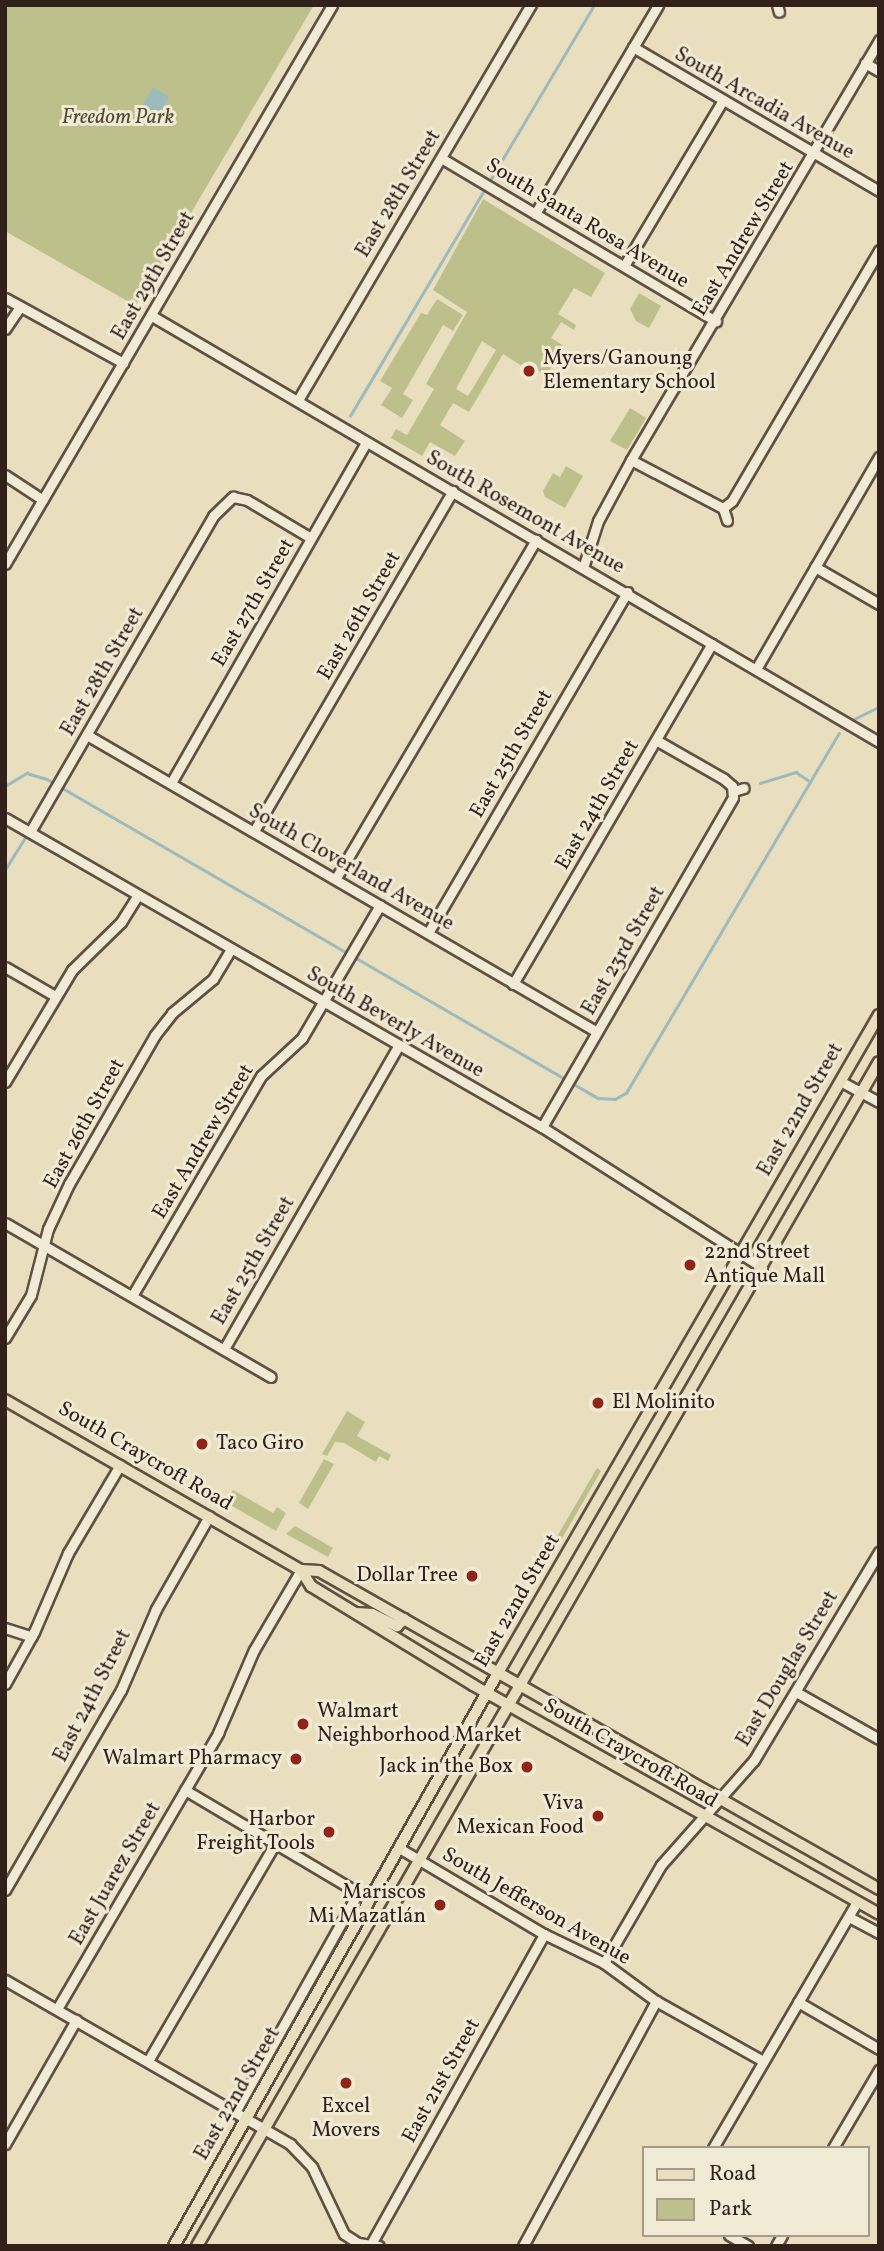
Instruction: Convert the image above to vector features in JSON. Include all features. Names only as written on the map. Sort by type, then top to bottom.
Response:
[{"type":"main road","name":"East 22nd Street","points":[[174,2246],[499,1671],[879,1015]]},
{"type":"main road","name":"East 22nd Street","points":[[197,2246],[879,1062]]},
{"type":"main road","name":"South Craycroft Road","points":[[5,1400],[301,1570],[319,1571],[499,1671],[879,1889]]},
{"type":"main road","name":"South Craycroft Road","points":[[301,1570],[311,1586],[487,1693],[701,1818],[879,1914]]},
{"type":"main road","points":[[354,1613],[372,1614],[397,1626],[404,1619]]},
{"type":"street","name":"East 29th Street","points":[[5,564],[332,5]]},
{"type":"street","name":"East 28th Street","points":[[298,400],[530,5]]},
{"type":"street","points":[[535,214],[658,5]]},
{"type":"street","name":"East Andrew Street","points":[[583,568],[598,521],[631,460],[716,321],[879,40]]},
{"type":"street","name":"South Arcadia Avenue","points":[[633,47],[879,191]]},
{"type":"street","points":[[865,63],[879,71]]},
{"type":"street","points":[[624,266],[723,100]]},
{"type":"street","name":"South Santa Rosa Avenue","points":[[441,158],[716,321]]},
{"type":"street","points":[[723,508],[732,501],[879,250]]},
{"type":"street","points":[[5,298],[123,363]]},
{"type":"street","points":[[5,329],[20,307]]},
{"type":"street","name":"South Rosemont Avenue","points":[[152,316],[879,742]]},
{"type":"street","name":"East 27th Street","points":[[171,783],[366,442]]},
{"type":"street","points":[[756,669],[879,457]]},
{"type":"street","points":[[631,460],[723,508],[727,520]]},
{"type":"street","points":[[5,475],[43,500]]},
{"type":"street","name":"East 26th Street","points":[[254,831],[453,491]]},
{"type":"street","name":"East 28th Street","points":[[30,832],[214,516],[231,493],[311,538]]},
{"type":"street","points":[[336,878],[536,540]]},
{"type":"street","points":[[816,567],[879,604]]},
{"type":"street","name":"East 25th Street","points":[[428,933],[627,592]]},
{"type":"street","name":"East 24th Street","points":[[513,984],[712,644]]},
{"type":"street","name":"South Cloverland Avenue","points":[[87,735],[597,1032]]},
{"type":"street","points":[[656,740],[724,779],[734,792],[744,788]]},
{"type":"street","name":"East 23rd Street","points":[[542,1127],[734,792]]},
{"type":"street","name":"South Beverly Avenue","points":[[5,818],[542,1127],[762,1267]]},
{"type":"street","points":[[5,1082],[72,970],[121,922],[138,895]]},
{"type":"street","name":"East Andrew Street","points":[[132,1296],[261,1076],[302,1038],[380,905]]},
{"type":"street","name":"East 26th Street","points":[[5,1338],[32,1295],[46,1248],[48,1229],[69,1184],[155,1035],[172,1013],[212,979],[231,949]]},
{"type":"street","points":[[5,967],[55,996]]},
{"type":"street","name":"East 25th Street","points":[[224,1349],[399,1045]]},
{"type":"street","points":[[840,1081],[879,1102]]},
{"type":"street","points":[[5,1223],[271,1377]]},
{"type":"street","points":[[5,1684],[32,1637],[68,1553],[120,1465]]},
{"type":"street","name":"East 24th Street","points":[[5,1890],[121,1690],[156,1609],[209,1516]]},
{"type":"street","name":"East Douglas Street","points":[[604,1963],[662,1865],[754,1760],[879,1552]]},
{"type":"street","name":"East Juarez Street","points":[[57,2009],[218,1733],[254,1650],[301,1570]]},
{"type":"street","points":[[5,1628],[32,1637]]},
{"type":"street","points":[[796,1692],[879,1739]]},
{"type":"street","points":[[185,1790],[369,1899]]},
{"type":"street","points":[[148,2061],[275,1844]]},
{"type":"street","name":"South Jefferson Avenue","points":[[399,1848],[544,1934],[604,1963],[656,2001],[763,2061]]},
{"type":"street","name":"East 22nd Street","points":[[235,2112],[358,1893]]},
{"type":"street","points":[[714,2146],[857,1902]]},
{"type":"street","points":[[849,1917],[879,1934]]},
{"type":"street","name":"East 21st Street","points":[[375,2245],[544,1934]]},
{"type":"street","points":[[5,1980],[265,2128],[295,2148],[312,2167],[344,2234],[358,2243],[375,2245]]},
{"type":"street","points":[[523,2246],[656,2001]]},
{"type":"street","points":[[798,2002],[879,2049]]},
{"type":"street","points":[[5,2144],[76,2020]]},
{"type":"street","points":[[834,2146],[879,2070]]},
{"type":"street","points":[[732,2237],[748,2246]]},
{"type":"green space","name":"Freedom Park","points":[[5,5],[314,5],[136,306],[5,231]]},
{"type":"green space","points":[[483,199],[605,273],[591,297],[574,288],[558,314],[576,325],[574,330],[561,322],[551,338],[564,346],[549,372],[530,371],[503,354],[469,412],[453,403],[440,425],[465,441],[455,456],[430,442],[422,456],[391,438],[396,429],[407,435],[434,389],[426,384],[467,312],[433,290]],"holes":[[[482,341],[496,350],[468,396],[456,389]]]},
{"type":"green space","points":[[639,293],[661,306],[649,328],[636,321],[630,309]]},
{"type":"green space","points":[[437,299],[463,315],[453,331],[443,325],[403,394],[413,400],[402,418],[381,405],[392,388],[380,381],[421,313],[427,315]]},
{"type":"green space","points":[[630,408],[646,418],[627,450],[610,441]]},
{"type":"green space","points":[[566,466],[583,476],[565,508],[545,497],[543,491],[553,473],[560,477]]},
{"type":"green space","points":[[347,1411],[365,1422],[357,1436],[391,1455],[388,1461],[379,1456],[376,1462],[344,1443],[335,1442],[327,1456],[322,1454]]},
{"type":"green space","points":[[324,1459],[334,1464],[308,1509],[299,1503]]},
{"type":"green space","points":[[597,1468],[601,1471],[545,1568],[541,1564]]},
{"type":"green space","points":[[233,1490],[273,1513],[277,1507],[286,1513],[276,1531],[225,1502]]},
{"type":"green space","points":[[295,1526],[333,1548],[328,1557],[286,1534]]},
{"type":"water","points":[[153,87],[169,97],[154,124],[137,115]]},
{"type":"waterway","points":[[489,182],[594,5]]},
{"type":"waterway","points":[[350,416],[486,187]]},
{"type":"waterway","points":[[854,719],[879,707]]},
{"type":"waterway","points":[[5,786],[27,773],[47,779],[598,1098],[615,1099],[626,1093],[839,733]]},
{"type":"waterway","points":[[760,783],[796,772],[808,780]]},
{"type":"waterway","points":[[6,868],[25,837]]},
{"type":"place","name":"Myers/Ganoung Elementary School","points":[[529,371]]},
{"type":"place","name":"22nd Street Antique Mall","points":[[690,1265]]},
{"type":"place","name":"El Molinito","points":[[598,1403]]},
{"type":"place","name":"Taco Giro","points":[[202,1444]]},
{"type":"place","name":"Dollar Tree","points":[[472,1576]]},
{"type":"place","name":"Walmart Neighborhood Market","points":[[303,1724]]},
{"type":"place","name":"Walmart Pharmacy","points":[[296,1759]]},
{"type":"place","name":"Jack in the Box","points":[[527,1767]]},
{"type":"place","name":"Viva Mexican Food","points":[[598,1816]]},
{"type":"place","name":"Harbor Freight Tools","points":[[329,1832]]},
{"type":"place","name":"Mariscos Mi Mazatlán","points":[[440,1905]]},
{"type":"place","name":"Excel Movers","points":[[346,2083]]}]
